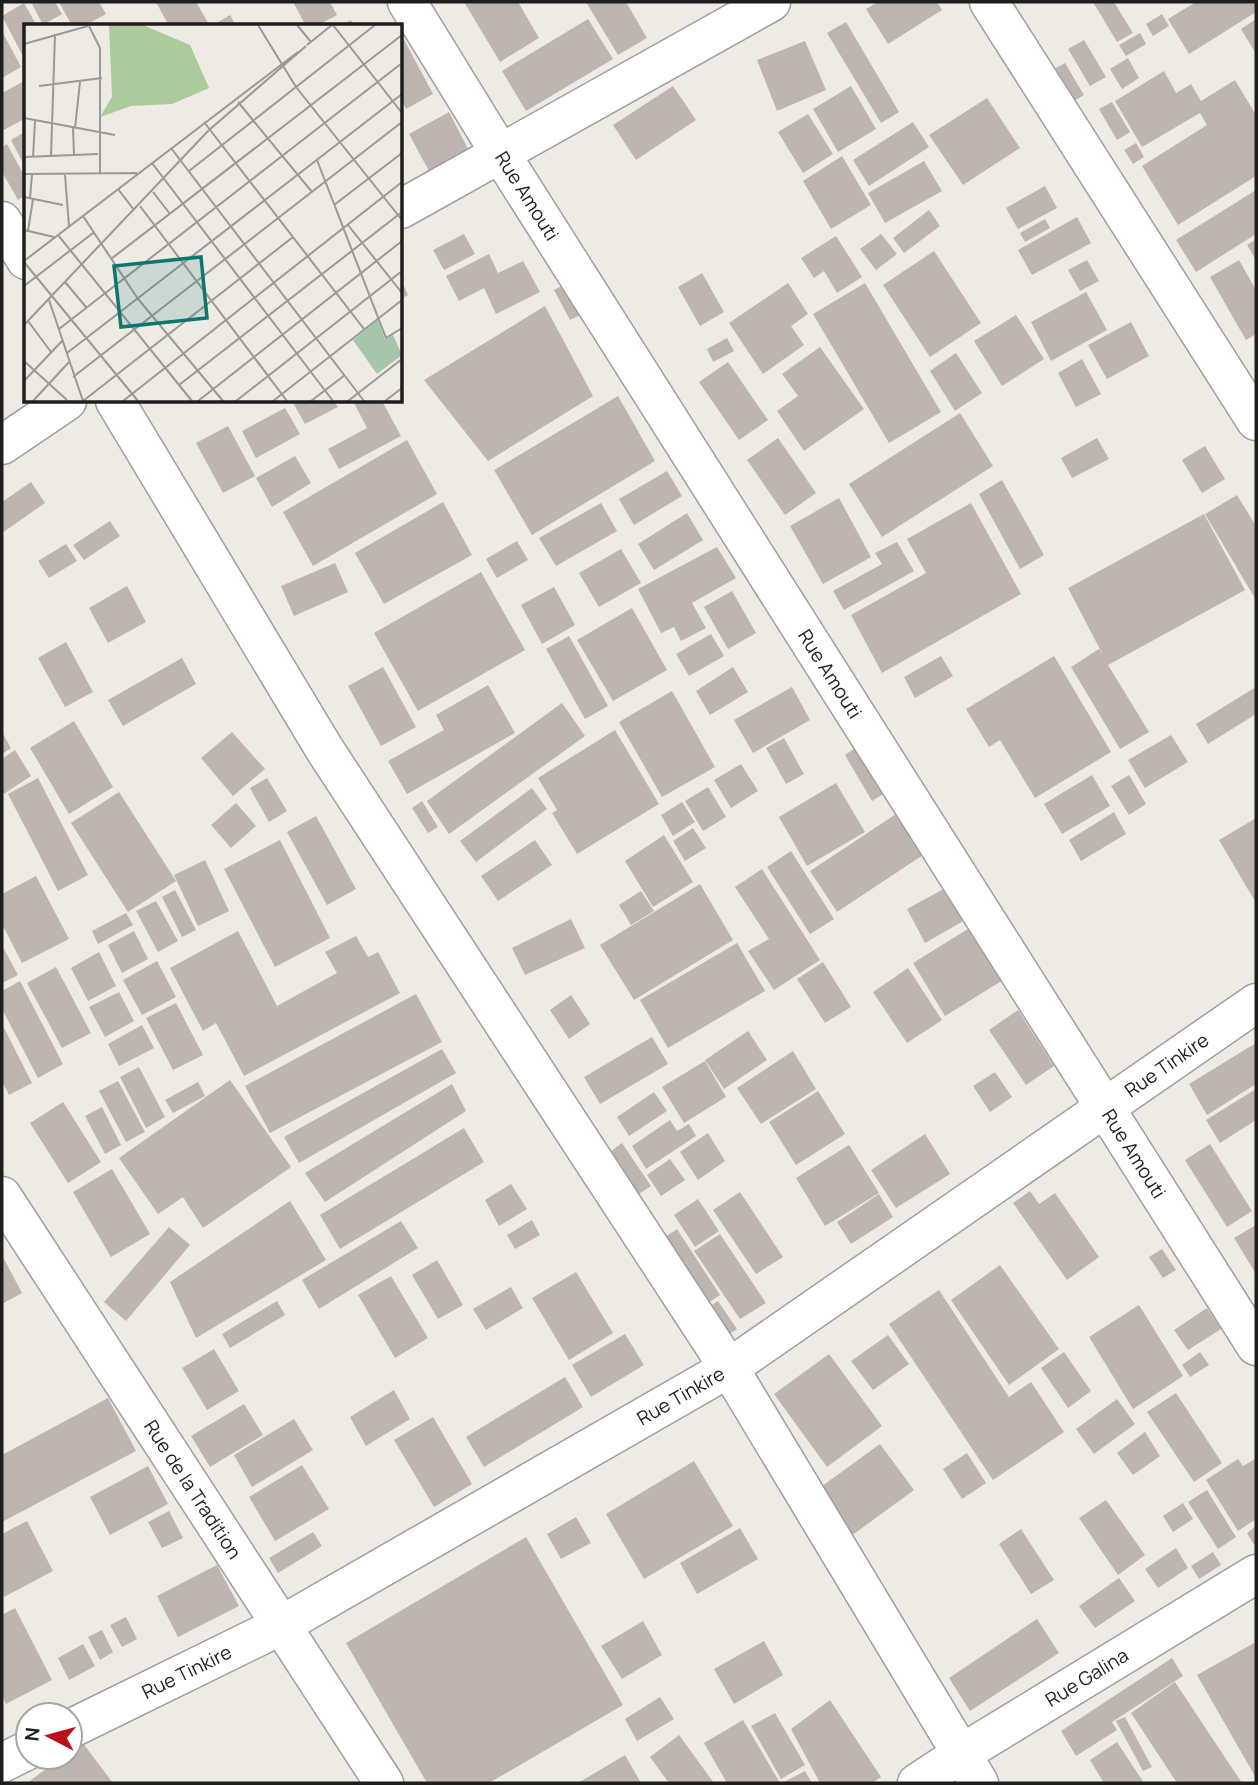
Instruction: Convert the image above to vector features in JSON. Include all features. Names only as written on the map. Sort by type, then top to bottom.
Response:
[{"type":"street","name":"Rue Amouti","points":[[407,2],[499,153],[1256,1346]]},
{"type":"street","points":[[402,208],[771,2]]},
{"type":"street","points":[[989,2],[1256,421]]},
{"type":"street","points":[[2,221],[24,257]]},
{"type":"street","points":[[2,445],[66,402]]},
{"type":"street","points":[[116,402],[325,750],[729,1368],[970,1769]]},
{"type":"street","name":"Rue Tinkire","points":[[84,1722],[280,1626],[729,1368],[1256,1003]]},
{"type":"street","name":"Rue de la Tradition","points":[[2,1196],[383,1783]]},
{"type":"street","name":"Rue Galina","points":[[917,1783],[970,1769],[1256,1574]]},
{"type":"building","points":[[55,2],[62,14],[42,24],[32,4]]},
{"type":"building","points":[[59,2],[99,2],[106,14],[88,24],[71,24]]},
{"type":"building","points":[[156,2],[196,2],[209,24],[168,24]]},
{"type":"building","points":[[293,2],[330,2],[337,15],[320,24],[305,24]]},
{"type":"building","points":[[464,2],[518,2],[539,38],[500,62]]},
{"type":"building","points":[[586,2],[626,2],[647,38],[618,55]]},
{"type":"building","points":[[878,2],[937,2],[942,10],[888,44],[866,9]]},
{"type":"building","points":[[1093,2],[1114,2],[1133,33],[1117,42]]},
{"type":"building","points":[[1196,2],[1256,2],[1256,12],[1189,54],[1168,19]]},
{"type":"building","points":[[24,3],[36,24],[24,24],[24,58],[2,16]]},
{"type":"building","points":[[1162,14],[1169,26],[1153,36],[1146,24]]},
{"type":"building","points":[[230,15],[235,24],[215,24]]},
{"type":"building","points":[[588,19],[613,59],[526,111],[502,71]]},
{"type":"building","points":[[1256,19],[1256,54],[1241,29]]},
{"type":"building","points":[[846,22],[899,112],[881,123],[827,33]]},
{"type":"building","points":[[2,31],[21,67],[2,78]]},
{"type":"building","points":[[1140,33],[1146,44],[1126,56],[1119,45]]},
{"type":"building","points":[[402,36],[433,94],[406,109],[402,101]]},
{"type":"building","points":[[1084,40],[1106,77],[1090,86],[1068,49]]},
{"type":"building","points":[[805,41],[826,90],[777,111],[757,60]]},
{"type":"building","points":[[1128,58],[1139,78],[1122,89],[1110,69]]},
{"type":"building","points":[[1065,63],[1084,95],[1072,102],[1052,70]]},
{"type":"building","points":[[1164,71],[1176,93],[1191,84],[1201,101],[1235,80],[1256,115],[1256,176],[1178,225],[1142,166],[1207,125],[1200,113],[1142,147],[1115,101]]},
{"type":"building","points":[[24,81],[24,119],[2,131],[2,93]]},
{"type":"building","points":[[673,86],[696,120],[636,160],[613,125]]},
{"type":"building","points":[[851,86],[876,129],[838,152],[813,109]]},
{"type":"building","points":[[987,98],[1020,148],[963,185],[929,135]]},
{"type":"building","points":[[1112,102],[1130,132],[1117,140],[1099,109]]},
{"type":"building","points":[[449,112],[469,151],[429,171],[409,134]]},
{"type":"building","points":[[808,114],[833,154],[803,173],[778,132]]},
{"type":"building","points":[[913,122],[929,147],[869,186],[853,160]]},
{"type":"building","points":[[24,132],[24,165],[11,140]]},
{"type":"building","points":[[1136,143],[1144,157],[1133,164],[1124,150]]},
{"type":"building","points":[[7,144],[24,175],[24,196],[18,200],[2,172],[2,147]]},
{"type":"building","points":[[842,156],[871,205],[831,229],[803,181]]},
{"type":"building","points":[[924,161],[942,191],[885,223],[868,193]]},
{"type":"building","points":[[1045,186],[1057,208],[1018,229],[1006,208]]},
{"type":"building","points":[[1256,190],[1256,234],[1196,272],[1176,240]]},
{"type":"building","points":[[929,210],[940,226],[904,253],[893,238]]},
{"type":"building","points":[[1077,217],[1091,243],[1032,275],[1018,250]]},
{"type":"building","points":[[1045,219],[1050,228],[1025,242],[1020,233]]},
{"type":"building","points":[[464,234],[475,254],[444,270],[433,250]]},
{"type":"building","points":[[881,234],[897,254],[876,270],[860,249]]},
{"type":"building","points":[[836,236],[862,277],[837,293],[824,271],[814,278],[801,258]]},
{"type":"building","points":[[1256,239],[1256,260],[1247,245]]},
{"type":"building","points":[[934,251],[981,323],[930,357],[883,285]]},
{"type":"building","points":[[489,254],[498,273],[523,261],[540,292],[496,314],[484,288],[459,301],[446,276]]},
{"type":"building","points":[[1087,260],[1099,281],[1080,291],[1068,270]]},
{"type":"building","points":[[1239,260],[1256,290],[1256,334],[1246,340],[1210,277]]},
{"type":"building","points":[[702,273],[724,312],[700,326],[678,287]]},
{"type":"building","points":[[574,280],[591,310],[570,320],[554,290]]},
{"type":"building","points":[[402,282],[408,295],[402,298]]},
{"type":"building","points":[[788,283],[808,314],[791,326],[804,345],[763,374],[729,323]]},
{"type":"building","points":[[865,283],[941,412],[889,443],[813,314]]},
{"type":"building","points":[[1086,292],[1107,330],[1051,361],[1031,322]]},
{"type":"building","points":[[545,306],[593,396],[488,461],[424,380]]},
{"type":"building","points":[[1016,315],[1044,359],[1002,386],[974,341]]},
{"type":"building","points":[[1131,322],[1149,356],[1107,379],[1088,345]]},
{"type":"building","points":[[727,338],[734,351],[713,362],[707,349]]},
{"type":"building","points":[[820,347],[864,409],[804,451],[777,411],[798,396],[782,374]]},
{"type":"building","points":[[956,353],[982,393],[955,411],[930,371]]},
{"type":"building","points":[[1082,359],[1101,394],[1076,407],[1058,373]]},
{"type":"building","points":[[728,362],[768,420],[739,440],[699,382]]},
{"type":"building","points":[[618,396],[655,461],[532,535],[494,470]]},
{"type":"building","points":[[293,402],[335,402],[338,407],[305,424]]},
{"type":"building","points":[[354,402],[383,402],[401,436],[339,469],[328,449],[367,428]]},
{"type":"building","points":[[285,408],[300,434],[256,458],[242,431]]},
{"type":"building","points":[[960,413],[993,466],[882,537],[849,484]]},
{"type":"building","points":[[228,426],[255,476],[223,493],[196,443]]},
{"type":"building","points":[[778,438],[816,493],[785,515],[747,460]]},
{"type":"building","points":[[1097,438],[1109,459],[1072,478],[1061,458]]},
{"type":"building","points":[[407,440],[437,494],[313,566],[283,512]]},
{"type":"building","points":[[1205,446],[1225,479],[1202,493],[1182,460]]},
{"type":"building","points":[[295,456],[311,483],[272,507],[256,478]]},
{"type":"building","points":[[667,471],[682,496],[634,525],[619,499]]},
{"type":"building","points":[[1002,480],[1044,555],[1020,569],[979,494]]},
{"type":"building","points":[[31,482],[45,503],[2,533],[2,502]]},
{"type":"building","points":[[1237,495],[1256,526],[1256,600],[1205,514]]},
{"type":"building","points":[[839,498],[871,557],[823,584],[790,526]]},
{"type":"building","points":[[443,502],[472,555],[384,604],[355,553]]},
{"type":"building","points":[[601,503],[617,531],[556,566],[539,538]]},
{"type":"building","points":[[971,503],[1021,594],[882,673],[851,615],[926,573],[907,539]]},
{"type":"building","points":[[687,513],[703,540],[654,570],[638,544]]},
{"type":"building","points":[[1204,514],[1245,590],[1108,665],[1149,732],[1120,749],[1071,667],[1099,649],[1103,655],[1068,588]]},
{"type":"building","points":[[110,521],[120,536],[84,560],[73,545]]},
{"type":"building","points":[[517,541],[528,560],[497,578],[486,559]]},
{"type":"building","points":[[897,542],[914,571],[844,610],[833,591],[882,564],[875,553]]},
{"type":"building","points":[[66,544],[77,561],[49,578],[38,561]]},
{"type":"building","points":[[717,547],[736,578],[692,603],[706,628],[681,641],[674,627],[661,633],[638,589]]},
{"type":"building","points":[[621,549],[641,583],[599,607],[579,573]]},
{"type":"building","points":[[335,563],[348,592],[294,616],[281,586]]},
{"type":"building","points":[[481,572],[525,650],[418,711],[374,633]]},
{"type":"building","points":[[127,586],[146,622],[108,643],[89,608]]},
{"type":"building","points":[[554,587],[575,625],[542,644],[521,605]]},
{"type":"building","points":[[732,591],[756,633],[728,649],[704,607]]},
{"type":"building","points":[[632,608],[667,670],[613,701],[577,640]]},
{"type":"building","points":[[711,634],[724,656],[689,676],[676,654]]},
{"type":"building","points":[[569,636],[608,706],[585,719],[546,649]]},
{"type":"building","points":[[66,642],[93,692],[65,707],[38,658]]},
{"type":"building","points":[[941,656],[953,676],[915,698],[904,677]]},
{"type":"building","points":[[1054,656],[1111,752],[1035,798],[1000,740],[989,747],[966,709]]},
{"type":"building","points":[[182,658],[196,684],[123,726],[108,700]]},
{"type":"building","points":[[383,667],[416,727],[381,746],[348,686]]},
{"type":"building","points":[[733,667],[748,692],[710,715],[696,691]]},
{"type":"building","points":[[488,685],[515,733],[407,794],[388,761],[444,730],[436,715]]},
{"type":"building","points":[[792,687],[810,720],[753,753],[734,720]]},
{"type":"building","points":[[1256,687],[1256,714],[1208,744],[1196,724]]},
{"type":"building","points":[[672,691],[715,767],[662,797],[619,722]]},
{"type":"building","points":[[562,703],[585,736],[449,834],[427,801]]},
{"type":"building","points":[[74,721],[113,787],[69,814],[30,748]]},
{"type":"building","points":[[615,730],[659,804],[577,854],[552,813],[557,810],[538,778]]},
{"type":"building","points":[[2,732],[11,748],[2,754]]},
{"type":"building","points":[[232,732],[265,769],[233,796],[201,758]]},
{"type":"building","points":[[1171,735],[1188,762],[1145,788],[1128,760]]},
{"type":"building","points":[[784,738],[804,774],[786,784],[766,748]]},
{"type":"building","points":[[864,742],[892,789],[872,801],[845,755]]},
{"type":"building","points":[[15,750],[31,776],[2,795],[2,759]]},
{"type":"building","points":[[741,764],[758,791],[731,808],[714,780]]},
{"type":"building","points":[[1092,775],[1110,806],[1062,834],[1044,804]]},
{"type":"building","points":[[1129,775],[1146,804],[1129,815],[1111,786]]},
{"type":"building","points":[[38,778],[88,875],[58,891],[8,794]]},
{"type":"building","points":[[267,778],[287,811],[269,822],[250,788]]},
{"type":"building","points":[[836,783],[865,832],[807,866],[779,817]]},
{"type":"building","points":[[708,787],[726,817],[703,831],[685,801]]},
{"type":"building","points":[[532,788],[547,809],[476,862],[460,841]]},
{"type":"building","points":[[119,792],[176,881],[128,912],[71,823]]},
{"type":"building","points":[[422,801],[438,827],[428,833],[412,808]]},
{"type":"building","points":[[682,802],[695,822],[673,836],[661,815]]},
{"type":"building","points":[[236,803],[256,826],[231,848],[211,825]]},
{"type":"building","points":[[1114,812],[1126,834],[1081,861],[1069,840]]},
{"type":"building","points":[[896,814],[923,855],[837,912],[810,871]]},
{"type":"building","points":[[316,816],[356,889],[327,905],[287,832]]},
{"type":"building","points":[[1256,818],[1256,903],[1219,840]]},
{"type":"building","points":[[693,828],[706,848],[685,861],[673,841]]},
{"type":"building","points":[[664,835],[693,882],[653,907],[625,861]]},
{"type":"building","points":[[280,840],[330,938],[275,967],[224,869]]},
{"type":"building","points":[[535,840],[552,865],[498,901],[481,876]]},
{"type":"building","points":[[791,851],[834,919],[810,934],[767,867]]},
{"type":"building","points":[[205,860],[229,911],[198,926],[174,875]]},
{"type":"building","points":[[762,869],[820,960],[774,990],[748,951],[769,939],[735,887]]},
{"type":"building","points":[[36,876],[69,939],[22,963],[2,924],[2,894]]},
{"type":"building","points":[[700,884],[733,940],[634,1000],[600,945]]},
{"type":"building","points":[[949,886],[967,919],[925,943],[907,909]]},
{"type":"building","points":[[175,890],[196,930],[182,937],[162,897]]},
{"type":"building","points":[[641,891],[654,911],[631,925],[619,905]]},
{"type":"building","points":[[156,901],[178,941],[158,952],[136,911]]},
{"type":"building","points":[[126,913],[133,925],[98,944],[92,931]]},
{"type":"building","points":[[571,919],[585,948],[525,975],[512,948]]},
{"type":"building","points":[[976,924],[1008,977],[945,1016],[913,963]]},
{"type":"building","points":[[134,931],[148,959],[122,973],[108,945]]},
{"type":"building","points":[[238,931],[277,1006],[337,973],[325,952],[356,936],[368,957],[378,952],[400,993],[244,1076],[216,1023],[203,1031],[170,968]]},
{"type":"building","points":[[737,943],[765,991],[668,1048],[640,1000]]},
{"type":"building","points":[[4,949],[18,975],[2,983],[2,950]]},
{"type":"building","points":[[99,952],[116,986],[88,1001],[71,968]]},
{"type":"building","points":[[157,961],[176,997],[142,1015],[123,980]]},
{"type":"building","points":[[823,962],[851,1007],[825,1023],[797,979]]},
{"type":"building","points":[[56,967],[91,1033],[62,1048],[27,983]]},
{"type":"building","points":[[908,968],[942,1020],[907,1043],[873,992]]},
{"type":"building","points":[[20,981],[63,1064],[38,1078],[2,1009],[2,991]]},
{"type":"building","points":[[119,992],[134,1021],[105,1037],[89,1007]]},
{"type":"building","points":[[416,994],[442,1042],[270,1133],[245,1086]]},
{"type":"building","points":[[571,995],[590,1024],[569,1039],[550,1010]]},
{"type":"building","points":[[176,1003],[203,1055],[173,1070],[146,1018]]},
{"type":"building","points":[[1018,1010],[1054,1066],[1026,1085],[989,1030]]},
{"type":"building","points":[[2,1024],[32,1083],[9,1095],[2,1081]]},
{"type":"building","points":[[142,1025],[154,1048],[119,1066],[108,1044]]},
{"type":"building","points":[[748,1031],[767,1060],[724,1089],[705,1060]]},
{"type":"building","points":[[652,1037],[668,1064],[600,1104],[584,1077]]},
{"type":"building","points":[[1256,1043],[1256,1084],[1207,1115],[1189,1084]]},
{"type":"building","points":[[442,1049],[456,1073],[299,1163],[284,1137]]},
{"type":"building","points":[[793,1051],[816,1089],[761,1124],[737,1088]]},
{"type":"building","points":[[705,1061],[726,1097],[684,1123],[662,1087]]},
{"type":"building","points":[[139,1067],[165,1117],[146,1128],[120,1077]]},
{"type":"building","points":[[995,1072],[1012,1097],[990,1112],[973,1086]]},
{"type":"building","points":[[230,1080],[291,1167],[203,1228],[183,1197],[158,1214],[119,1158]]},
{"type":"building","points":[[118,1081],[145,1132],[126,1142],[99,1091]]},
{"type":"building","points":[[198,1082],[205,1096],[173,1113],[165,1100]]},
{"type":"building","points":[[452,1084],[466,1111],[325,1202],[305,1173]]},
{"type":"building","points":[[1256,1089],[1256,1120],[1220,1143],[1206,1120]]},
{"type":"building","points":[[818,1091],[845,1134],[796,1165],[769,1122]]},
{"type":"building","points":[[654,1092],[667,1111],[629,1136],[617,1117]]},
{"type":"building","points":[[63,1102],[101,1162],[68,1183],[30,1123]]},
{"type":"building","points":[[102,1107],[121,1145],[105,1154],[85,1116]]},
{"type":"building","points":[[670,1120],[677,1131],[689,1124],[696,1136],[646,1169],[632,1146]]},
{"type":"building","points":[[464,1128],[484,1162],[340,1249],[320,1215]]},
{"type":"building","points":[[708,1133],[725,1161],[698,1180],[680,1152]]},
{"type":"building","points":[[925,1134],[950,1174],[896,1208],[871,1170]]},
{"type":"building","points":[[622,1143],[651,1186],[627,1202],[598,1161]]},
{"type":"building","points":[[1210,1144],[1252,1211],[1227,1227],[1185,1160]]},
{"type":"building","points":[[849,1145],[879,1193],[825,1226],[796,1178]]},
{"type":"building","points":[[670,1159],[685,1180],[661,1196],[647,1175]]},
{"type":"building","points":[[112,1169],[150,1234],[111,1257],[73,1192]]},
{"type":"building","points":[[511,1184],[527,1209],[499,1226],[485,1200]]},
{"type":"building","points":[[1030,1191],[1039,1204],[1055,1193],[1099,1257],[1067,1280],[1013,1203]]},
{"type":"building","points":[[740,1192],[783,1257],[756,1274],[713,1210]]},
{"type":"building","points":[[879,1194],[893,1217],[851,1244],[837,1222]]},
{"type":"building","points":[[698,1199],[719,1231],[695,1247],[674,1215]]},
{"type":"building","points":[[290,1201],[326,1260],[196,1338],[170,1282]]},
{"type":"building","points":[[532,1220],[540,1235],[515,1249],[507,1235]]},
{"type":"building","points":[[401,1221],[418,1248],[319,1309],[302,1280]]},
{"type":"building","points":[[1256,1225],[1256,1274],[1234,1238]]},
{"type":"building","points":[[169,1227],[190,1245],[126,1321],[104,1302]]},
{"type":"building","points":[[677,1229],[720,1295],[694,1312],[652,1246]]},
{"type":"building","points":[[720,1234],[766,1303],[740,1319],[694,1251]]},
{"type":"building","points":[[1162,1249],[1176,1270],[1163,1278],[1149,1257]]},
{"type":"building","points":[[2,1255],[22,1293],[2,1304]]},
{"type":"building","points":[[437,1260],[463,1305],[438,1319],[412,1275]]},
{"type":"building","points":[[1000,1265],[1059,1349],[1009,1385],[951,1300]]},
{"type":"building","points":[[576,1272],[613,1333],[569,1360],[532,1298]]},
{"type":"building","points":[[391,1276],[428,1338],[395,1358],[358,1295]]},
{"type":"building","points":[[511,1287],[523,1308],[486,1330],[473,1309]]},
{"type":"building","points":[[939,1290],[1009,1397],[1031,1382],[1064,1432],[993,1480],[889,1324]]},
{"type":"building","points":[[277,1301],[285,1315],[230,1348],[222,1334]]},
{"type":"building","points":[[718,1301],[737,1329],[716,1343],[696,1315]]},
{"type":"building","points":[[1139,1305],[1183,1376],[1133,1409],[1089,1337]]},
{"type":"building","points":[[1207,1308],[1221,1329],[1188,1350],[1174,1330]]},
{"type":"building","points":[[625,1334],[644,1365],[591,1397],[572,1365]]},
{"type":"building","points":[[888,1335],[909,1364],[873,1390],[851,1361]]},
{"type":"building","points":[[214,1349],[239,1391],[207,1410],[182,1368]]},
{"type":"building","points":[[1064,1352],[1091,1391],[1068,1408],[1041,1368]]},
{"type":"building","points":[[1200,1352],[1209,1365],[1190,1377],[1182,1365]]},
{"type":"building","points":[[829,1354],[882,1426],[827,1467],[774,1394]]},
{"type":"building","points":[[565,1377],[583,1407],[484,1467],[466,1437]]},
{"type":"building","points":[[394,1390],[410,1419],[366,1446],[350,1417]]},
{"type":"building","points":[[1176,1393],[1222,1463],[1194,1482],[1147,1412]]},
{"type":"building","points":[[108,1398],[136,1451],[2,1522],[2,1455]]},
{"type":"building","points":[[1117,1399],[1135,1424],[1094,1454],[1076,1429]]},
{"type":"building","points":[[244,1404],[263,1435],[210,1467],[191,1436]]},
{"type":"building","points":[[433,1417],[472,1484],[434,1507],[394,1440]]},
{"type":"building","points":[[294,1419],[313,1450],[252,1487],[234,1455]]},
{"type":"building","points":[[1145,1432],[1160,1456],[1133,1475],[1117,1453]]},
{"type":"building","points":[[880,1444],[914,1490],[847,1539],[814,1492]]},
{"type":"building","points":[[967,1453],[986,1483],[962,1499],[943,1469]]},
{"type":"building","points":[[1238,1459],[1243,1466],[1255,1459],[1256,1461],[1256,1519],[1238,1531],[1206,1480]]},
{"type":"building","points":[[694,1461],[733,1526],[644,1579],[606,1514]]},
{"type":"building","points":[[302,1465],[329,1509],[275,1541],[249,1497]]},
{"type":"building","points":[[148,1466],[168,1504],[110,1535],[90,1497]]},
{"type":"building","points":[[1207,1490],[1236,1537],[1218,1549],[1188,1502]]},
{"type":"building","points":[[1106,1500],[1145,1555],[1118,1575],[1079,1518]]},
{"type":"building","points":[[1183,1503],[1193,1519],[1173,1532],[1163,1516]]},
{"type":"building","points":[[169,1511],[183,1538],[162,1548],[148,1522]]},
{"type":"building","points":[[576,1517],[591,1543],[561,1559],[547,1534]]},
{"type":"building","points":[[27,1521],[53,1571],[4,1597],[2,1534]]},
{"type":"building","points":[[1256,1526],[1256,1543],[1254,1545],[1247,1533]]},
{"type":"building","points":[[740,1528],[758,1559],[697,1594],[680,1563]]},
{"type":"building","points":[[1021,1529],[1054,1580],[1031,1594],[999,1544]]},
{"type":"building","points":[[313,1532],[322,1546],[278,1573],[269,1558]]},
{"type":"building","points":[[526,1537],[623,1705],[489,1783],[427,1783],[346,1643]]},
{"type":"building","points":[[1176,1548],[1188,1568],[1158,1588],[1145,1569]]},
{"type":"building","points":[[1213,1552],[1221,1565],[1199,1579],[1191,1566]]},
{"type":"building","points":[[217,1565],[239,1606],[178,1637],[157,1596]]},
{"type":"building","points":[[1119,1578],[1135,1601],[1095,1628],[1079,1606]]},
{"type":"building","points":[[15,1608],[52,1680],[6,1704],[2,1695],[2,1615]]},
{"type":"building","points":[[126,1617],[137,1639],[122,1647],[110,1625]]},
{"type":"building","points":[[1037,1619],[1059,1653],[970,1711],[949,1678]]},
{"type":"building","points":[[643,1621],[662,1655],[622,1679],[601,1646]]},
{"type":"building","points":[[102,1630],[113,1652],[100,1660],[88,1637]]},
{"type":"building","points":[[764,1641],[783,1675],[734,1704],[714,1669]]},
{"type":"building","points":[[1254,1643],[1256,1646],[1256,1778],[1197,1675]]},
{"type":"building","points":[[83,1644],[95,1666],[69,1680],[58,1658]]},
{"type":"building","points":[[1172,1658],[1183,1676],[1112,1722],[1117,1730],[1076,1756],[1061,1731]]},
{"type":"building","points":[[1175,1682],[1242,1783],[1177,1783],[1131,1713]]},
{"type":"building","points":[[660,1697],[674,1719],[637,1741],[625,1719]]},
{"type":"building","points":[[830,1700],[881,1777],[872,1783],[820,1783],[791,1729]]},
{"type":"building","points":[[775,1713],[805,1765],[781,1779],[751,1726]]},
{"type":"building","points":[[1125,1717],[1152,1767],[1143,1771],[1116,1721]]},
{"type":"building","points":[[743,1720],[780,1783],[727,1783],[704,1743]]},
{"type":"building","points":[[679,1735],[714,1783],[669,1783],[650,1757]]},
{"type":"building","points":[[1117,1742],[1144,1783],[1104,1783],[1090,1760]]},
{"type":"building","points":[[84,1745],[113,1783],[27,1783],[43,1771],[84,1771]]},
{"type":"building","points":[[625,1755],[641,1783],[578,1783]]},
{"type":"building","points":[[805,1771],[812,1783],[782,1783]]}]
